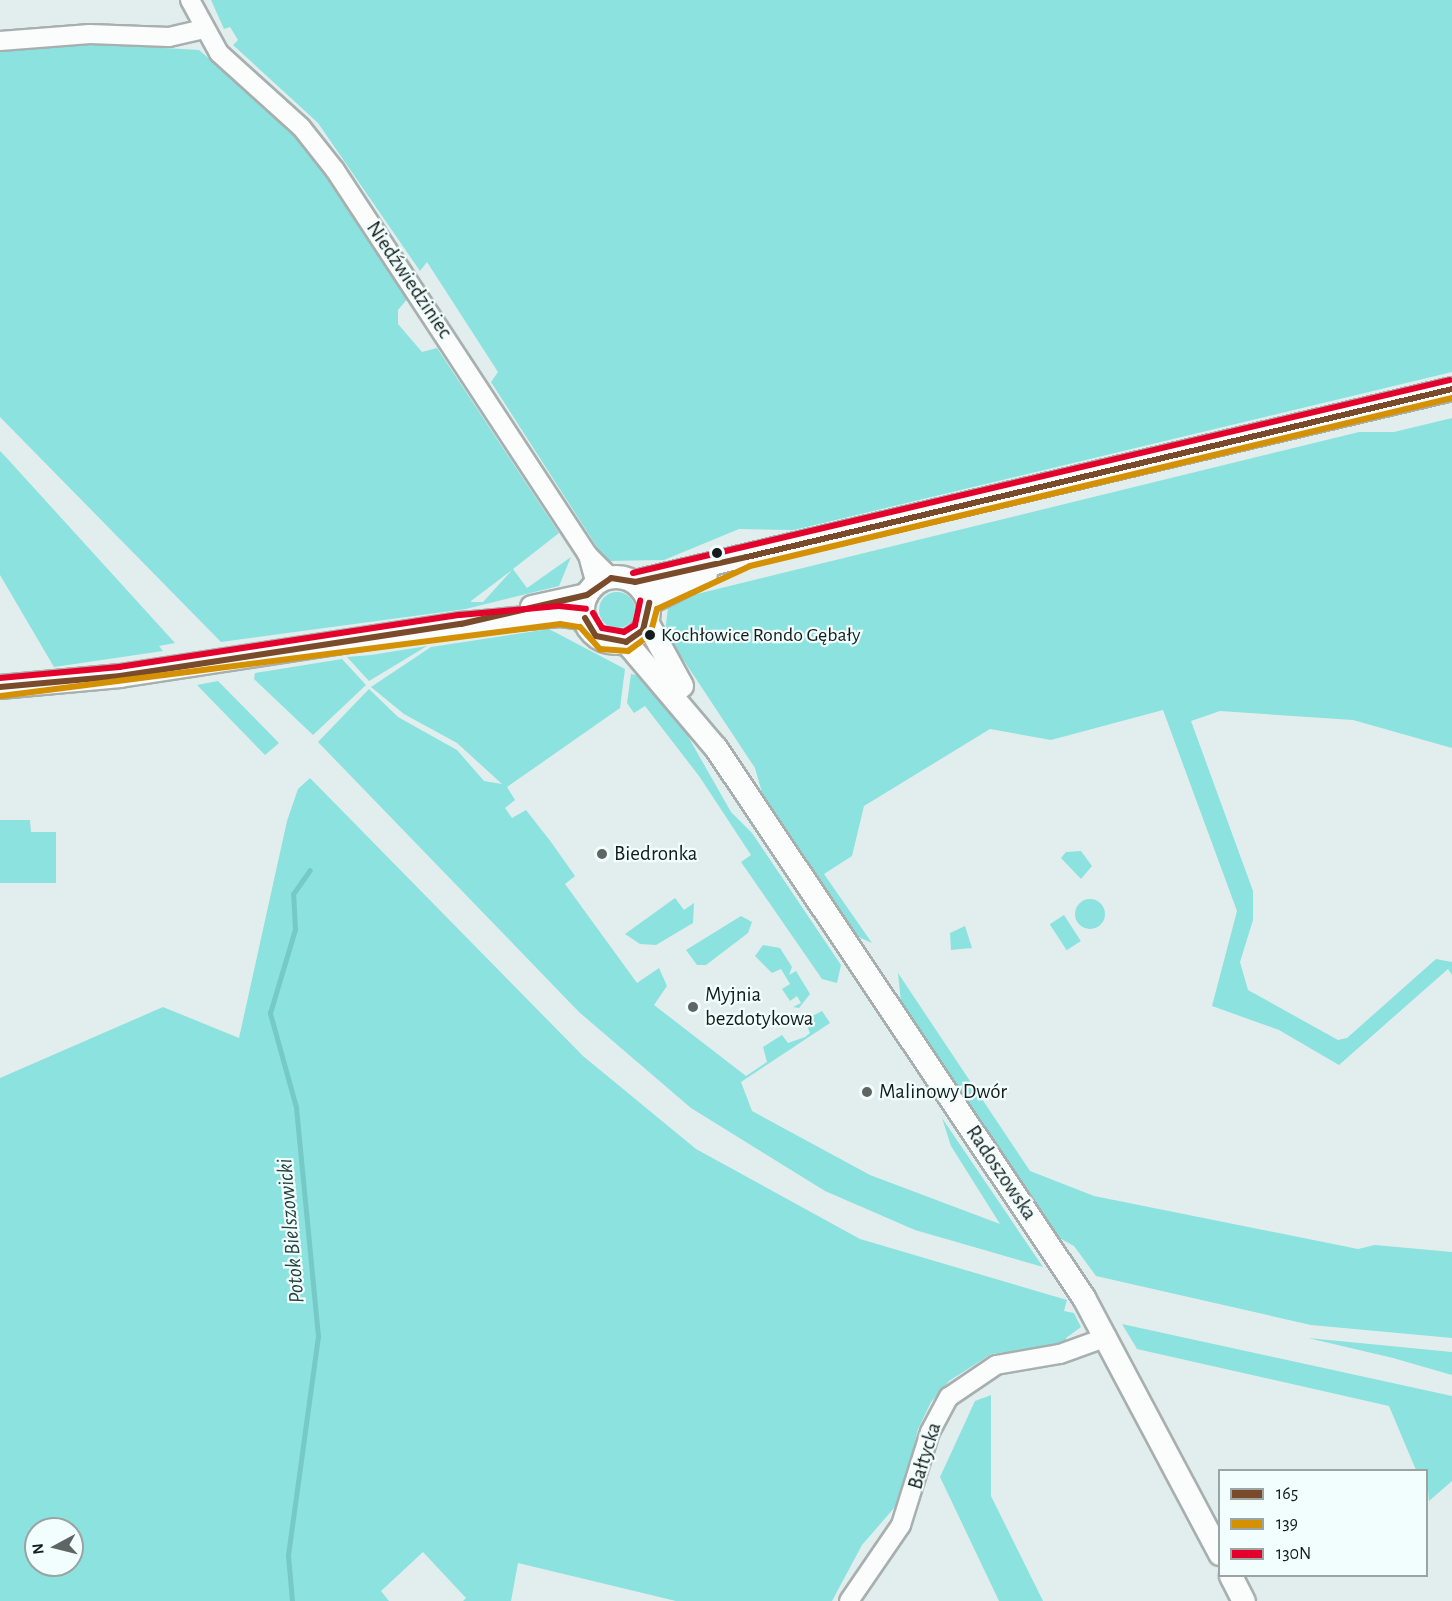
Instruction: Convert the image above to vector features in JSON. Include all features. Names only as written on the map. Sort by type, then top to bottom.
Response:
[{"type":"street","name":"Niedźwiedziniec","points":[[190,0],[203,29],[237,74],[314,141],[588,554],[598,585]]},
{"type":"street","points":[[0,41],[90,34],[169,37],[203,29]]},
{"type":"street","points":[[460,624],[598,585],[635,582],[747,557],[1452,389]]},
{"type":"street","points":[[0,687],[120,676],[460,624],[560,615],[585,618],[604,641],[626,642],[648,613],[747,557]]},
{"type":"street","points":[[635,582],[648,613]]},
{"type":"street","points":[[585,618],[598,585]]},
{"type":"street","name":"Radoszowska","points":[[648,613],[716,748]]},
{"type":"street","name":"Radoszowska","points":[[626,642],[716,748],[1107,1337],[1218,1550]]},
{"type":"street","name":"Bałtycka","points":[[849,1601],[901,1525],[930,1432],[949,1397],[996,1365],[1060,1354],[1107,1337]]},
{"type":"street","points":[[1232,1577],[1244,1601]]},
{"type":"shaded area","points":[[211,0],[1452,0],[1452,372],[794,530],[739,529],[664,560],[606,561],[491,382],[498,372],[427,262],[420,271],[318,123],[233,45],[238,40],[230,27],[224,29]]},
{"type":"shaded area","points":[[79,43],[199,50],[295,132],[409,297],[398,310],[398,324],[422,352],[437,348],[559,533],[513,569],[527,588],[571,557],[559,586],[466,609],[221,642],[0,417],[0,49]],"holes":[[[512,570],[483,602],[471,601]]]},
{"type":"shaded area","points":[[1452,418],[1452,748],[1353,720],[1220,711],[1191,721],[1253,891],[1253,920],[1240,962],[1248,990],[1338,1040],[1347,1038],[1436,959],[1452,962],[1452,975],[1448,969],[1339,1065],[1279,1030],[1212,1006],[1237,911],[1163,710],[1051,740],[990,729],[864,806],[852,856],[824,874],[872,943],[854,935],[765,803],[755,768],[665,632],[668,608],[693,595],[1359,432],[1394,432]]},
{"type":"shaded area","points":[[0,451],[175,643],[159,646],[163,651],[54,667],[0,575]]},
{"type":"shaded area","points":[[617,592],[630,597],[635,610],[630,623],[617,628],[604,623],[599,610],[604,597]]},
{"type":"shaded area","points":[[571,627],[618,649],[629,662],[574,632]]},
{"type":"shaded area","points":[[549,629],[625,669],[620,708],[507,787],[515,800],[505,808],[512,818],[526,810],[551,842],[575,876],[565,884],[637,983],[659,968],[667,986],[654,1005],[746,1076],[767,1062],[763,1047],[782,1035],[788,1043],[805,1037],[810,1033],[807,1026],[798,1023],[822,1011],[830,1023],[741,1082],[752,1111],[870,1175],[1000,1224],[951,1146],[942,1118],[1043,1267],[915,1230],[825,1191],[691,1108],[579,1012],[318,742],[369,689],[398,717],[457,750],[484,781],[502,784],[457,743],[404,714],[371,687],[431,647]]},
{"type":"shaded area","points":[[427,646],[369,681],[347,657],[371,655]]},
{"type":"shaded area","points":[[342,659],[366,685],[313,735],[254,679],[255,673]]},
{"type":"shaded area","points":[[631,674],[646,677],[673,710],[731,812],[752,833],[841,965],[837,983],[822,979],[741,862],[751,855],[699,776],[645,706],[634,713],[627,703]]},
{"type":"shaded area","points":[[218,681],[279,743],[265,755],[197,685]]},
{"type":"shaded area","points":[[310,778],[583,1056],[696,1149],[860,1239],[1067,1300],[1064,1311],[1074,1313],[1081,1327],[1066,1338],[1067,1344],[991,1354],[949,1381],[931,1402],[918,1429],[901,1500],[862,1545],[832,1601],[676,1601],[518,1563],[511,1601],[463,1601],[466,1598],[423,1552],[381,1591],[389,1601],[0,1601],[0,1078],[163,1007],[239,1038],[287,821],[298,789]]},
{"type":"shaded area","points":[[0,820],[30,820],[31,832],[56,832],[56,883],[0,883]]},
{"type":"shaded area","points":[[1081,851],[1092,866],[1081,879],[1061,858],[1066,852]]},
{"type":"shaded area","points":[[675,898],[684,910],[694,903],[693,923],[656,945],[640,944],[625,934]]},
{"type":"shaded area","points":[[1090,899],[1101,903],[1105,914],[1101,925],[1090,929],[1079,925],[1075,914],[1079,903]]},
{"type":"shaded area","points":[[1064,915],[1081,941],[1067,950],[1050,924]]},
{"type":"shaded area","points":[[741,916],[752,922],[748,933],[706,965],[697,965],[686,950]]},
{"type":"shaded area","points":[[965,926],[972,948],[951,950],[950,933]]},
{"type":"shaded area","points":[[763,945],[780,948],[792,967],[789,975],[796,971],[810,994],[799,1008],[793,1007],[801,1003],[797,996],[790,1001],[782,989],[790,984],[781,969],[772,973],[755,956]]},
{"type":"shaded area","points":[[898,973],[1030,1171],[1094,1196],[1358,1249],[1375,1245],[1452,1252],[1452,1338],[1311,1325],[1096,1276],[1074,1246],[1052,1234],[901,1003]]},
{"type":"shaded area","points":[[1122,1324],[1452,1396],[1452,1481],[1429,1501],[1428,1469],[1416,1469],[1389,1406],[1137,1349]]},
{"type":"shaded area","points":[[1308,1338],[1452,1352],[1452,1375],[1393,1358]]},
{"type":"shaded area","points":[[991,1395],[991,1496],[1043,1601],[999,1601],[940,1477],[975,1401]]},
{"type":"waterway","name":"Potok Bielszowicki","points":[[292,1601],[288,1555],[318,1336],[296,1107],[270,1013],[295,929],[293,894],[310,870]]},
{"type":"transit line","name":"130N","points":[[633,573],[1450,380]]},
{"type":"transit line","name":"165","points":[[0,687],[120,676],[461,624],[587,595],[611,578],[635,582],[747,557],[1452,389]]},
{"type":"transit line","name":"139","points":[[1,696],[560,624],[580,627],[600,649],[628,651],[650,635],[657,609],[750,566],[1452,398]]},
{"type":"transit line","name":"130N","points":[[593,613],[602,628],[624,632],[635,625],[640,601]]},
{"type":"transit line","name":"165","points":[[585,618],[596,636],[626,642],[643,630],[649,603]]},
{"type":"transit line","name":"130N","points":[[0,678],[119,667],[460,615],[559,606],[586,609]]},
{"type":"place","name":"Kochłowice Rondo Gębały","points":[[650,635]]},
{"type":"place","name":"Biedronka","points":[[602,854]]},
{"type":"place","name":"Myjnia bezdotykowa","points":[[693,1007]]},
{"type":"place","name":"Malinowy Dwór","points":[[867,1092]]}]
